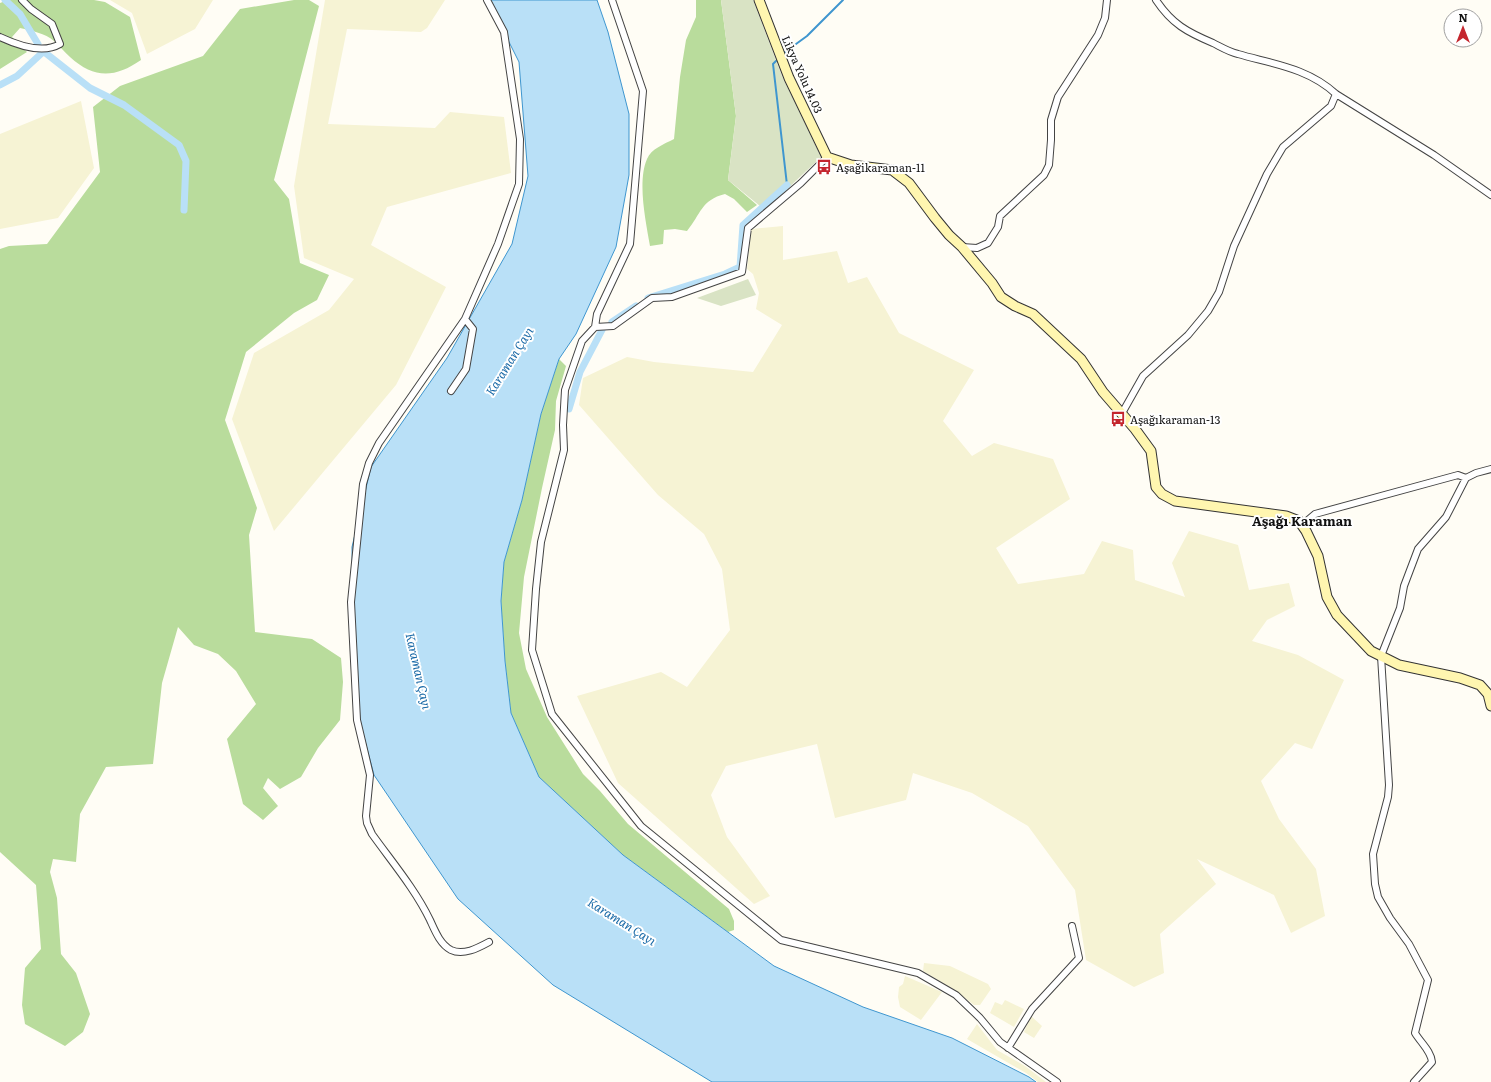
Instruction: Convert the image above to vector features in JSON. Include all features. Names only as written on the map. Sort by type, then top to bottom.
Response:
[{"type":"street","points":[[0,38],[13,43],[36,48],[57,46],[60,44],[52,24],[31,10],[22,0]]},
{"type":"street","points":[[487,0],[504,32],[520,139],[519,184],[498,244],[465,319],[379,442],[369,463],[363,484],[351,602],[357,720],[370,775],[367,823],[372,834],[424,908],[440,940],[451,950],[462,952],[477,949],[489,942]]},
{"type":"street","points":[[612,0],[643,91],[630,244],[598,314],[595,328],[582,341],[565,390],[563,424],[564,450],[541,542],[532,650],[552,714],[641,826],[781,940],[918,973],[956,995],[980,1018],[1000,1042],[1058,1082]]},
{"type":"street","name":"Likya Yolu 14.03","points":[[759,0],[789,78],[827,157]]},
{"type":"street","points":[[962,247],[977,248],[988,243],[998,227],[1000,216],[1044,175],[1049,165],[1052,140],[1051,120],[1058,97],[1098,35],[1105,18],[1106,0]]},
{"type":"street","points":[[1156,0],[1171,20],[1195,36],[1236,54],[1305,72],[1325,83],[1336,94],[1434,155],[1491,195]]},
{"type":"street","points":[[1121,415],[1143,376],[1188,335],[1208,311],[1219,292],[1234,246],[1266,174],[1283,147],[1331,106],[1336,94]]},
{"type":"street","points":[[595,328],[613,326],[652,298],[672,297],[742,272],[748,228],[800,183],[827,157],[851,165],[892,170],[910,182],[921,201],[939,224],[962,247],[992,283],[1001,297],[1015,306],[1033,314],[1081,359],[1121,415],[1135,429],[1151,451],[1156,487],[1162,494],[1175,501],[1286,516],[1299,521],[1318,556],[1327,597],[1337,615],[1371,651],[1399,665],[1460,678],[1480,684],[1488,694],[1491,706]]},
{"type":"street","points":[[451,391],[466,369],[473,329],[465,319]]},
{"type":"street","points":[[1414,1082],[1432,1062],[1432,1056],[1415,1033],[1428,980],[1409,944],[1390,918],[1378,897],[1372,854],[1388,797],[1389,785],[1381,656],[1400,608],[1404,586],[1418,549],[1446,517],[1466,478],[1476,473],[1491,469]]},
{"type":"street","points":[[1302,525],[1315,514],[1458,475],[1466,478]]},
{"type":"street","points":[[1008,1048],[1032,1009],[1079,958],[1072,926]]},
{"type":"shaded area","points":[[110,0],[213,0],[195,29],[147,54],[132,13]]},
{"type":"shaded area","points":[[325,0],[445,0],[427,28],[421,32],[347,29],[328,124],[435,128],[450,112],[504,117],[511,173],[387,207],[371,245],[446,287],[396,385],[274,531],[232,419],[254,353],[329,310],[354,279],[304,258],[294,186]]},
{"type":"shaded area","points":[[81,101],[94,168],[58,218],[0,229],[0,134]]},
{"type":"shaded area","points":[[783,226],[783,260],[837,251],[848,283],[867,277],[899,333],[974,370],[943,421],[972,456],[994,443],[1053,459],[1070,499],[996,548],[1018,584],[1084,574],[1102,541],[1133,550],[1135,580],[1185,597],[1172,563],[1189,531],[1238,545],[1249,590],[1289,583],[1295,606],[1267,620],[1252,641],[1298,655],[1344,680],[1312,749],[1295,743],[1261,781],[1279,819],[1316,869],[1325,916],[1291,933],[1274,895],[1197,859],[1216,884],[1160,934],[1164,973],[1134,987],[1086,960],[1075,890],[1028,826],[972,793],[913,773],[906,800],[835,818],[817,744],[726,766],[711,795],[727,837],[770,896],[754,904],[618,783],[577,696],[661,672],[687,687],[730,630],[722,569],[704,534],[658,495],[579,405],[583,378],[627,357],[654,362],[753,372],[782,325],[756,309],[759,293],[753,274],[747,269],[751,229]]},
{"type":"shaded area","points":[[924,963],[950,966],[988,984],[991,989],[980,1005],[974,1005],[953,989],[923,971]]},
{"type":"shaded area","points":[[905,976],[942,992],[921,1020],[900,1007],[898,997],[899,987],[903,984]]},
{"type":"shaded area","points":[[1005,1000],[1024,1009],[1014,1027],[990,1013],[995,1002],[1002,1005]]},
{"type":"shaded area","points":[[1031,1016],[1042,1026],[1034,1038],[1024,1032]]},
{"type":"shaded area","points":[[977,1024],[997,1050],[1025,1066],[1046,1082],[1038,1082],[1026,1073],[967,1039]]},
{"type":"green space","points":[[8,0],[94,0],[105,2],[130,17],[141,60],[131,66],[113,73],[105,74],[96,72],[79,64],[47,36],[20,28],[12,37],[27,52],[0,69],[0,3]]},
{"type":"green space","points":[[294,0],[309,0],[319,6],[274,180],[289,199],[300,263],[329,275],[317,300],[294,313],[246,352],[225,420],[257,508],[249,535],[255,632],[312,639],[341,658],[343,682],[340,720],[318,748],[301,777],[280,789],[268,778],[263,788],[278,806],[263,820],[243,804],[227,739],[256,704],[236,671],[218,654],[194,645],[178,627],[162,683],[153,764],[106,767],[80,814],[76,862],[53,859],[50,872],[57,898],[61,954],[76,973],[90,1014],[83,1032],[65,1046],[25,1024],[22,1005],[25,968],[41,949],[36,885],[0,852],[0,249],[9,246],[47,244],[100,172],[93,107],[120,86],[203,56],[240,9]]},
{"type":"green space","points":[[696,0],[721,0],[736,116],[728,180],[757,205],[747,212],[734,199],[725,194],[717,197],[702,208],[687,231],[675,229],[664,230],[663,244],[650,246],[642,190],[644,168],[649,155],[652,152],[658,147],[674,139],[680,77],[686,40],[696,17]]},
{"type":"green space","points":[[721,0],[753,0],[782,76],[821,157],[765,210],[728,180],[736,116]]},
{"type":"green space","points":[[748,279],[756,295],[721,306],[697,298]]},
{"type":"green space","points":[[559,359],[566,366],[556,401],[555,430],[524,577],[519,633],[526,669],[547,717],[583,774],[600,791],[628,824],[729,909],[734,921],[734,930],[728,932],[623,855],[539,777],[511,713],[505,661],[501,601],[504,562],[522,500],[541,414]]},
{"type":"water","name":"Karaman Çayı","points":[[488,0],[597,0],[608,32],[629,114],[629,175],[616,247],[576,334],[559,359],[541,414],[522,500],[504,562],[501,601],[505,661],[511,713],[539,777],[623,855],[774,966],[863,1007],[952,1038],[1036,1082],[712,1082],[553,985],[458,899],[374,775],[354,699],[352,547],[371,467],[447,358],[512,244],[528,176],[519,62]]},
{"type":"waterway","points":[[5,0],[20,14],[38,44]]},
{"type":"waterway","points":[[785,52],[807,36],[843,0]]},
{"type":"waterway","points":[[43,51],[90,88],[124,105],[179,145],[186,161],[184,210]]},
{"type":"waterway","points":[[0,85],[17,76],[43,52]]},
{"type":"waterway","points":[[776,61],[773,64],[787,185]]},
{"type":"waterway","points":[[648,298],[725,274],[740,267],[743,225],[787,185]]},
{"type":"waterway","points":[[612,322],[636,306]]},
{"type":"waterway","points":[[569,409],[580,372],[602,330]]},
{"type":"place","name":"Aşağikaraman-11","points":[[824,167]]},
{"type":"place","name":"Aşağıkaraman-13","points":[[1118,419]]},
{"type":"district","name":"Aşağı Karaman","points":[[1302,520]]}]
